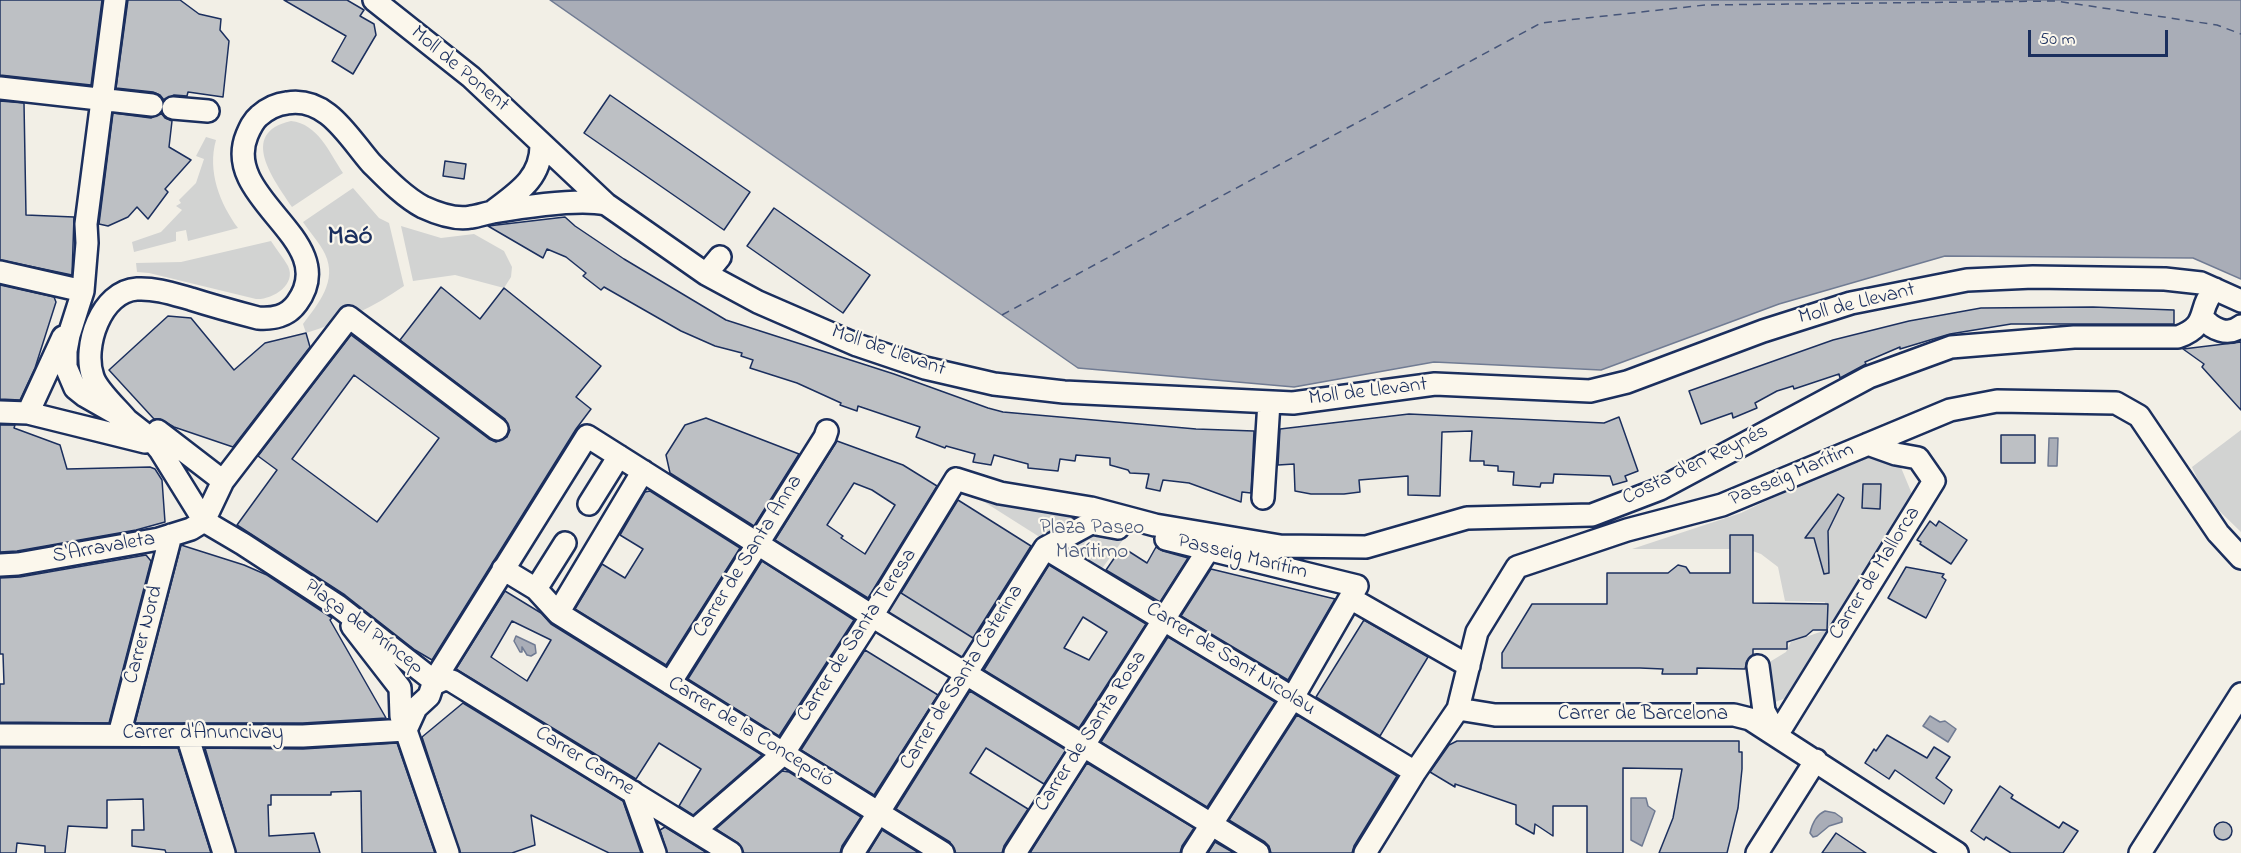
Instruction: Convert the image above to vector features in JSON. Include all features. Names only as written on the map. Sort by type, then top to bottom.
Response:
[{"type":"street","points":[[115,0],[86,224],[87,243],[83,291],[66,351],[66,368],[75,387],[85,396],[223,481]]},
{"type":"street","name":"Moll de Ponent","points":[[374,0],[471,77],[541,144]]},
{"type":"street","points":[[0,88],[152,105]]},
{"type":"street","points":[[127,420],[93,378],[90,363],[98,321],[116,296],[132,289],[154,289],[258,318],[272,319],[294,307],[306,288],[308,278],[304,256],[249,181],[243,163],[243,144],[251,125],[267,109],[278,104],[302,102],[324,110],[402,192],[423,207],[455,217],[470,218],[492,212],[586,200],[606,204]]},
{"type":"street","points":[[173,108],[208,111]]},
{"type":"street","points":[[492,212],[521,188],[538,169],[542,156],[541,144]]},
{"type":"street","name":"Moll de Llevant","points":[[541,144],[606,204],[706,274],[758,302],[857,345],[914,365],[994,384],[1064,392],[1293,403],[1434,384],[1590,391],[1627,382],[1763,331],[1851,303],[1979,279],[2165,279],[2201,283],[2241,301]]},
{"type":"street","points":[[706,274],[720,257]]},
{"type":"street","points":[[0,272],[83,291]]},
{"type":"street","points":[[2215,289],[2205,304],[2202,318],[2210,327],[2224,331],[2235,331],[2241,326]]},
{"type":"street","points":[[204,521],[223,481],[349,316],[497,429]]},
{"type":"street","points":[[28,413],[75,317]]},
{"type":"street","name":"Costa d'en Reynés","points":[[954,474],[1000,493],[1091,508],[1155,525],[1280,546],[1366,547],[1467,518],[1592,515],[1660,489],[1869,377],[1951,347],[2074,337],[2178,337],[2190,333],[2202,318]]},
{"type":"street","name":"Passeig Marítim","points":[[1091,523],[1148,534],[1354,592],[1469,666],[1477,632],[1500,583],[1517,567],[1628,530],[1722,505],[1950,410],[1997,401],[2116,403],[2139,416],[2218,533],[2241,558]]},
{"type":"street","points":[[1263,498],[1269,402]]},
{"type":"street","points":[[0,412],[28,413],[151,437],[204,521]]},
{"type":"street","name":"Carrer de Santa Anna","points":[[670,683],[825,437],[827,430]]},
{"type":"street","points":[[434,683],[587,436],[873,616],[1258,853]]},
{"type":"street","name":"Carrer de Mallorca","points":[[1777,735],[1934,481],[1918,458],[1896,454],[1868,444]]},
{"type":"street","points":[[590,504],[619,456]]},
{"type":"street","points":[[558,612],[647,473]]},
{"type":"street","name":"Carrer de Santa Teresa","points":[[695,830],[783,754],[873,616],[954,474]]},
{"type":"street","name":"S'Arravaleta","points":[[0,565],[18,564],[159,539],[191,529],[204,521]]},
{"type":"street","name":"Plaça del Príncep","points":[[204,521],[338,606],[434,683],[429,696],[416,708],[406,730]]},
{"type":"street","name":"Carrer de Santa Caterina","points":[[853,853],[1045,548],[1091,523]]},
{"type":"street","name":"Carrer Nord","points":[[119,735],[171,535]]},
{"type":"street","points":[[536,589],[565,543]]},
{"type":"street","name":"Carrer de Sant Nicolau","points":[[1045,548],[1415,772]]},
{"type":"street","name":"Carrer de Santa Rosa","points":[[1015,853],[1208,550]]},
{"type":"street","name":"Carrer de la Concepció","points":[[503,569],[536,589],[558,612],[943,853]]},
{"type":"street","points":[[1193,853],[1292,699],[1354,592]]},
{"type":"street","points":[[338,606],[356,633],[400,688],[401,716],[448,853]]},
{"type":"street","points":[[1365,853],[1415,772],[1458,709],[1469,666]]},
{"type":"street","points":[[1758,666],[1764,711],[1777,735]]},
{"type":"street","name":"Carrer Carme","points":[[400,688],[446,679],[452,681],[731,853]]},
{"type":"street","points":[[2140,853],[2241,694]]},
{"type":"street","name":"Carrer de Barcelona","points":[[1458,709],[1495,716],[1734,715],[1750,718],[1957,853]]},
{"type":"street","name":"Carrer d'Anuncivay","points":[[0,735],[303,736],[406,730]]},
{"type":"street","points":[[187,735],[224,853]]},
{"type":"street","points":[[1757,853],[1816,760]]},
{"type":"street","points":[[633,792],[655,853]]},
{"type":"green space","points":[[291,121],[309,127],[316,133],[343,173],[292,207],[270,172],[263,147],[266,136],[275,127]]},
{"type":"green space","points":[[206,137],[216,140],[213,163],[217,187],[238,228],[188,241],[186,230],[176,232],[176,241],[134,252],[132,242],[161,232],[182,210],[176,206],[181,203],[179,200],[196,183],[204,159],[196,156]]},
{"type":"green space","points":[[353,188],[379,218],[389,223],[404,286],[357,313],[306,333],[303,324],[320,300],[328,283],[329,274],[325,254],[303,222]]},
{"type":"green space","points":[[401,226],[441,238],[474,234],[504,251],[512,267],[511,277],[504,288],[455,275],[413,281]]},
{"type":"green space","points":[[271,241],[288,266],[290,273],[286,285],[281,290],[262,299],[137,272],[136,263],[181,262]]},
{"type":"green space","points":[[2241,430],[2241,532],[2206,498],[2192,467]]},
{"type":"green space","points":[[1871,454],[1897,458],[1912,494],[1794,695],[1770,704],[1763,666],[1786,652],[1791,642],[1823,631],[1825,602],[1785,601],[1778,567],[1761,554],[1747,549],[1632,549],[1741,513],[1840,465]]},
{"type":"green space","name":"Plaza Paseo Marítimo","points":[[967,491],[1024,509],[1074,512],[1133,526],[1098,574]]},
{"type":"green space","points":[[897,592],[981,643],[965,662],[875,612]]},
{"type":"shaded area","points":[[550,0],[2241,0],[2241,279],[2193,258],[1945,256],[1779,304],[1601,370],[1434,362],[1294,387],[1078,368]]},
{"type":"shaded area","points":[[2049,438],[2058,438],[2057,466],[2048,466]]},
{"type":"shaded area","points":[[516,636],[535,645],[536,653],[531,656],[527,655],[522,647],[522,652],[520,652],[514,641]]},
{"type":"shaded area","points":[[1930,716],[1940,722],[1945,721],[1956,729],[1948,742],[1923,726]]},
{"type":"shaded area","points":[[1631,798],[1646,798],[1648,806],[1655,811],[1642,846],[1631,840]]},
{"type":"shaded area","points":[[1825,811],[1835,813],[1842,818],[1842,822],[1829,826],[1813,837],[1810,833],[1813,823]]},
{"type":"building","points":[[0,0],[102,0],[91,85],[0,75]]},
{"type":"building","points":[[128,0],[180,0],[199,14],[221,19],[220,30],[229,41],[223,97],[188,92],[187,96],[174,95],[164,100],[153,92],[116,88]]},
{"type":"building","points":[[284,0],[347,0],[364,10],[360,16],[374,24],[376,35],[353,74],[332,61],[346,36]]},
{"type":"building","points":[[610,95],[750,192],[724,230],[584,133]]},
{"type":"building","points":[[0,101],[24,103],[26,215],[74,217],[72,275],[0,260]]},
{"type":"building","points":[[113,113],[151,118],[161,113],[172,121],[169,147],[191,160],[165,189],[168,192],[148,219],[137,207],[128,217],[108,226],[99,224]]},
{"type":"building","points":[[445,161],[466,164],[464,179],[443,176]]},
{"type":"building","points":[[774,208],[870,275],[843,313],[747,246]]},
{"type":"building","points":[[565,217],[624,259],[726,320],[894,374],[988,408],[1003,412],[1196,429],[1254,431],[1251,493],[1242,492],[1241,502],[1189,483],[1163,480],[1160,491],[1146,488],[1149,474],[1130,473],[1128,470],[1110,465],[1110,458],[1076,455],[1075,461],[1060,459],[1058,471],[1028,468],[1028,464],[994,455],[991,465],[973,462],[975,454],[946,446],[945,448],[916,437],[920,427],[858,406],[857,411],[797,383],[750,368],[753,360],[741,356],[742,353],[715,346],[681,331],[604,287],[601,290],[583,276],[586,273],[566,257],[547,249],[543,258],[488,226]]},
{"type":"building","points":[[0,285],[54,297],[56,302],[35,368],[20,400],[0,399]]},
{"type":"building","points":[[441,287],[480,319],[504,288],[601,366],[576,397],[591,409],[576,429],[432,660],[415,650],[345,595],[237,525],[277,470],[258,456],[351,335],[489,439],[496,442],[507,437],[510,430],[505,419],[400,340]],"holes":[[[354,375],[439,438],[377,522],[292,459]]]},
{"type":"building","points":[[2093,307],[2174,310],[2174,324],[2011,324],[1950,334],[1900,349],[1900,347],[1865,362],[1866,364],[1840,378],[1839,374],[1794,389],[1793,386],[1777,391],[1755,403],[1757,408],[1733,418],[1732,413],[1701,424],[1689,391],[1833,340],[1909,321],[1981,308]]},
{"type":"building","points":[[168,316],[191,318],[234,370],[265,343],[306,333],[310,347],[233,447],[174,427],[160,419],[154,419],[109,370]]},
{"type":"building","points":[[2241,342],[2241,410],[2202,367],[2204,364],[2183,349]]},
{"type":"building","points":[[1409,414],[1604,423],[1619,417],[1638,471],[1625,476],[1627,481],[1613,485],[1610,476],[1554,474],[1553,483],[1541,483],[1540,487],[1513,485],[1514,472],[1498,471],[1498,466],[1484,465],[1484,461],[1470,461],[1472,431],[1442,432],[1440,496],[1408,495],[1408,476],[1359,480],[1360,492],[1311,494],[1295,491],[1294,464],[1278,465],[1280,429]]},
{"type":"building","points":[[706,418],[799,454],[754,526],[670,473],[666,455],[685,425]]},
{"type":"building","points":[[0,425],[15,425],[14,428],[60,445],[67,469],[150,467],[155,469],[162,480],[165,522],[136,530],[0,552]]},
{"type":"building","points":[[2001,435],[2035,435],[2035,463],[2001,463]]},
{"type":"building","points":[[837,441],[903,465],[937,486],[868,598],[775,540]],"holes":[[[854,483],[872,490],[895,505],[865,554],[841,538],[843,536],[827,525]]]},
{"type":"building","points":[[1863,484],[1881,484],[1880,509],[1862,508]]},
{"type":"building","points":[[650,491],[740,548],[666,665],[575,609],[602,564],[625,578],[643,549],[620,535],[645,492]]},
{"type":"building","points":[[1838,494],[1844,498],[1828,531],[1829,573],[1824,574],[1814,538],[1805,538]]},
{"type":"building","points":[[958,500],[1031,546],[973,638],[901,593]]},
{"type":"building","points":[[1930,521],[1936,526],[1939,521],[1967,540],[1951,564],[1917,540]]},
{"type":"building","points":[[1730,535],[1753,535],[1753,603],[1828,604],[1827,630],[1813,630],[1806,636],[1787,642],[1787,649],[1753,649],[1753,655],[1747,661],[1745,669],[1697,668],[1697,674],[1662,674],[1663,669],[1640,668],[1502,668],[1502,653],[1532,604],[1607,604],[1607,573],[1668,573],[1678,565],[1686,567],[1690,573],[1730,573]]},
{"type":"building","points":[[181,545],[244,565],[267,575],[332,618],[330,620],[386,718],[303,723],[135,723]]},
{"type":"building","points":[[1122,547],[1147,563],[1156,547],[1188,558],[1160,602],[1106,570]]},
{"type":"building","points":[[146,555],[151,561],[109,723],[0,722],[0,684],[4,684],[3,654],[0,654],[0,578],[20,577]]},
{"type":"building","points":[[762,561],[854,620],[779,736],[688,679]]},
{"type":"building","points":[[1049,565],[1146,624],[1079,728],[984,670]],"holes":[[[1083,617],[1107,632],[1089,660],[1064,648]]]},
{"type":"building","points":[[1906,567],[1944,574],[1942,577],[1946,580],[1926,618],[1888,598]]},
{"type":"building","points":[[1211,569],[1335,599],[1288,680],[1181,616]]},
{"type":"building","points":[[505,591],[541,613],[551,624],[762,755],[693,815],[679,806],[701,769],[659,743],[636,779],[456,669]],"holes":[[[512,621],[551,640],[527,681],[491,657]]]},
{"type":"building","points":[[1364,620],[1428,657],[1380,736],[1316,697]]},
{"type":"building","points":[[1168,637],[1275,702],[1207,807],[1101,742]]},
{"type":"building","points":[[865,650],[938,695],[874,795],[801,750]]},
{"type":"building","points":[[970,691],[1066,750],[1044,784],[986,748],[970,773],[1028,809],[1004,846],[1002,853],[956,853],[950,842],[896,809]]},
{"type":"building","points":[[463,703],[623,801],[641,853],[609,853],[531,815],[535,845],[512,853],[460,853],[422,737]]},
{"type":"building","points":[[1297,715],[1397,776],[1354,846],[1352,853],[1271,853],[1265,842],[1229,820]]},
{"type":"building","points":[[1887,735],[1927,758],[1934,747],[1950,757],[1936,778],[1952,790],[1944,804],[1895,770],[1889,779],[1865,763]]},
{"type":"building","points":[[1457,741],[1739,741],[1739,752],[1742,752],[1742,769],[1738,808],[1727,853],[1659,853],[1673,818],[1682,769],[1623,768],[1623,853],[1587,853],[1587,806],[1553,806],[1553,836],[1535,824],[1534,834],[1516,824],[1516,805],[1455,784],[1455,787],[1430,772],[1449,745]]},
{"type":"building","points":[[397,743],[435,853],[362,853],[361,791],[331,792],[331,795],[271,795],[271,805],[268,805],[269,836],[314,833],[320,853],[236,853],[205,748],[303,749]]},
{"type":"building","points":[[0,748],[178,748],[211,853],[166,853],[165,850],[132,846],[132,830],[144,830],[143,799],[107,800],[107,828],[68,826],[65,853],[45,853],[45,846],[17,843],[16,853],[0,853]]},
{"type":"building","points":[[1087,763],[1194,828],[1180,853],[1030,853]]},
{"type":"building","points":[[782,771],[789,772],[861,817],[840,853],[744,853],[738,843],[716,829]]},
{"type":"building","points":[[2000,786],[2013,795],[2011,798],[2059,828],[2063,822],[2078,831],[2063,853],[2011,853],[1986,837],[1984,840],[1971,831]]},
{"type":"building","points":[[2223,822],[2229,825],[2232,831],[2229,837],[2223,840],[2217,837],[2214,831],[2217,825]]},
{"type":"building","points":[[665,827],[707,853],[667,853],[660,830]]},
{"type":"building","points":[[882,830],[919,853],[868,853]]},
{"type":"building","points":[[1836,833],[1866,853],[1822,853]]},
{"type":"building","points":[[1215,842],[1234,853],[1208,853]]},
{"type":"ferry route","points":[[1002,315],[1541,23],[1705,5],[2056,1],[2217,25],[2241,34]]},
{"type":"district","name":"Maó","points":[[350,239]]}]
